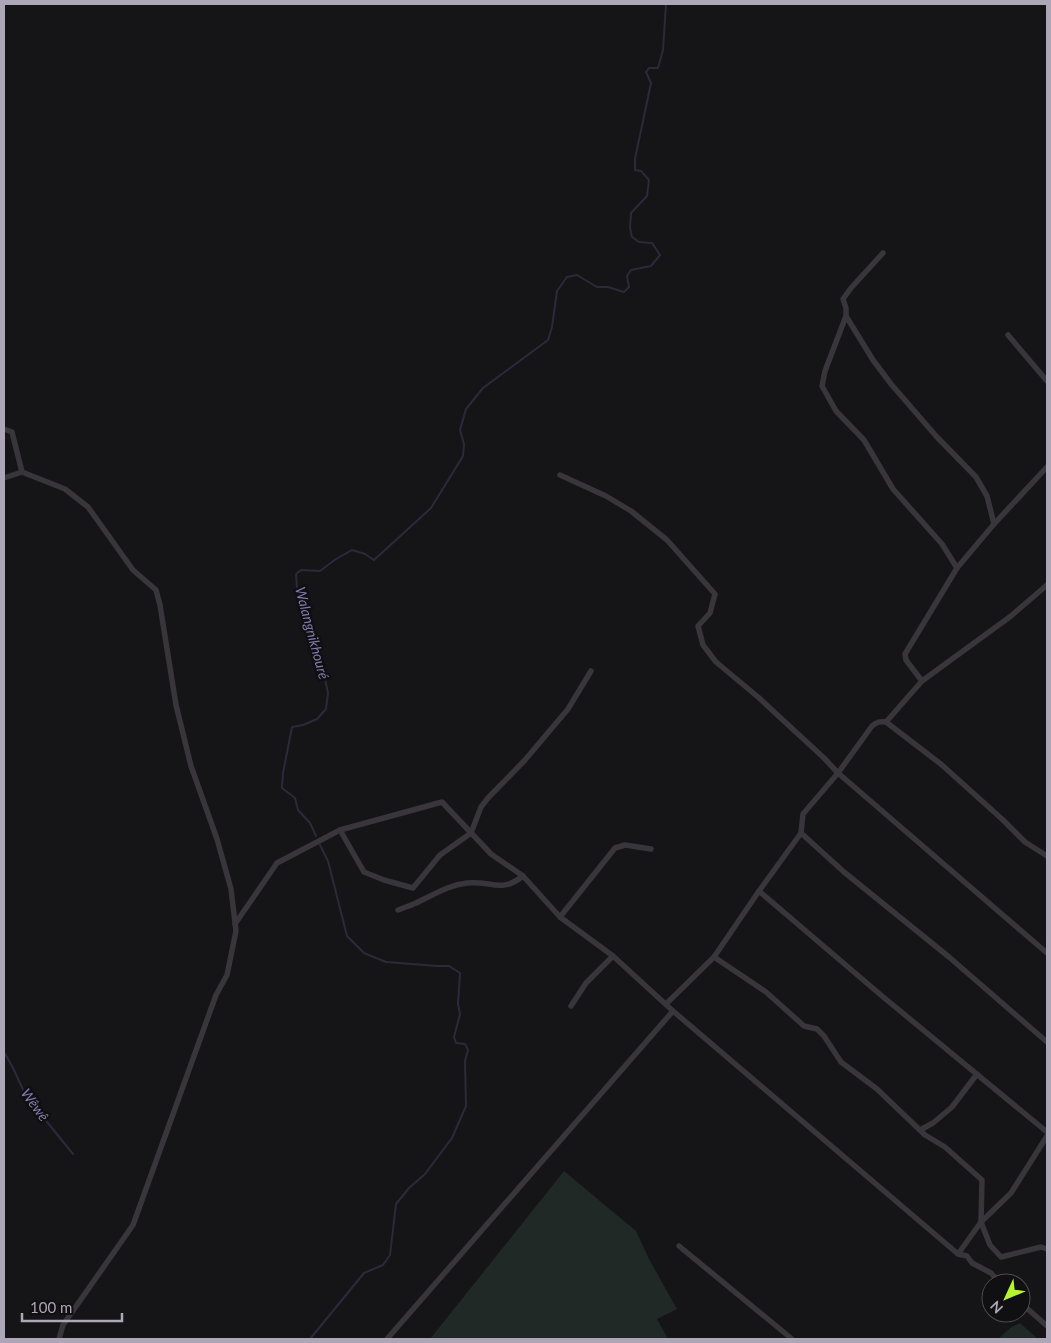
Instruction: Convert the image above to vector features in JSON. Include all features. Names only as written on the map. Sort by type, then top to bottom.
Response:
[{"type":"street","points":[[883,253],[843,299],[846,316],[825,371],[822,386],[836,411],[864,440],[893,489],[942,544],[957,568]]},
{"type":"street","points":[[846,316],[873,360],[891,384],[936,436],[976,477],[987,496],[994,524]]},
{"type":"street","points":[[1008,335],[1047,381]]},
{"type":"street","points":[[4,429],[12,432],[22,472]]},
{"type":"street","points":[[922,681],[906,660],[905,654],[957,568],[994,524],[1047,467]]},
{"type":"street","points":[[4,478],[22,472],[65,489],[88,507],[132,570],[156,590],[176,705],[192,766],[217,839],[231,889],[236,930],[227,975],[216,995],[133,1225],[63,1325],[59,1339]]},
{"type":"street","points":[[560,475],[606,496],[631,511],[668,540],[715,594],[710,613],[698,626],[703,645],[716,662],[758,697],[838,773],[1047,953]]},
{"type":"street","points":[[886,722],[922,681],[1011,616],[1047,585]]},
{"type":"street","points":[[340,830],[364,872],[413,888],[440,855],[471,833],[481,807],[525,760],[568,709],[591,671]]},
{"type":"street","points":[[666,1004],[714,957],[801,833],[803,814],[838,773],[872,726],[880,721],[886,722],[942,765],[1025,842],[1047,856]]},
{"type":"street","points":[[235,924],[277,863],[340,830],[442,802],[491,854],[523,876],[560,917],[613,956],[673,1011],[958,1254],[968,1256],[972,1264],[989,1273]]},
{"type":"street","points":[[801,833],[844,872],[949,957],[1047,1042]]},
{"type":"street","points":[[560,917],[615,848],[625,845],[651,849]]},
{"type":"street","points":[[398,910],[420,902],[444,889],[468,883],[504,886],[523,876]]},
{"type":"street","points":[[759,891],[882,996],[1047,1132]]},
{"type":"street","points":[[571,1006],[586,982],[613,956]]},
{"type":"street","points":[[714,957],[766,992],[804,1026],[817,1029],[824,1036],[841,1062],[877,1088],[920,1130],[945,1147],[982,1180],[980,1222],[990,1245],[1000,1257],[1041,1247],[1047,1249]]},
{"type":"street","points":[[387,1339],[673,1011]]},
{"type":"street","points":[[920,1130],[933,1123],[952,1107],[977,1074]]},
{"type":"street","points":[[958,1254],[980,1222],[1011,1193],[1047,1136]]},
{"type":"street","points":[[679,1246],[792,1339]]},
{"type":"street","points":[[1031,1312],[1047,1326]]},
{"type":"shaded area","points":[[564,1171],[636,1231],[649,1259],[677,1309],[657,1319],[667,1337],[664,1339],[430,1339]]},
{"type":"shaded area","points":[[1020,1323],[1038,1339],[998,1339],[1010,1328]]},
{"type":"waterway","name":"Walangnikhouré","points":[[316,836],[310,823],[298,810],[295,798],[282,788],[292,727],[317,719],[326,709],[328,693],[319,650],[297,588],[296,574],[301,570],[320,571],[352,550],[365,554],[374,560],[431,508],[463,456],[464,444],[460,430],[466,409],[483,388],[548,340],[552,327],[557,291],[567,277],[577,275],[597,287],[608,287],[624,292],[629,287],[627,276],[631,270],[651,266],[660,255],[652,243],[639,242],[632,237],[630,228],[631,213],[647,196],[649,180],[641,171],[635,170],[635,159],[651,83],[646,72],[649,68],[658,68],[663,50],[666,4]]},
{"type":"waterway","name":"Walangnikhouré","points":[[310,1339],[364,1273],[383,1265],[390,1255],[396,1204],[409,1188],[425,1174],[452,1138],[466,1106],[465,1061],[468,1050],[465,1044],[456,1043],[454,1037],[460,1014],[458,1004],[460,973],[449,966],[386,962],[364,953],[347,936],[328,861],[320,845]]},
{"type":"waterway","name":"Wêwê","points":[[4,1052],[26,1096],[73,1154]]}]
